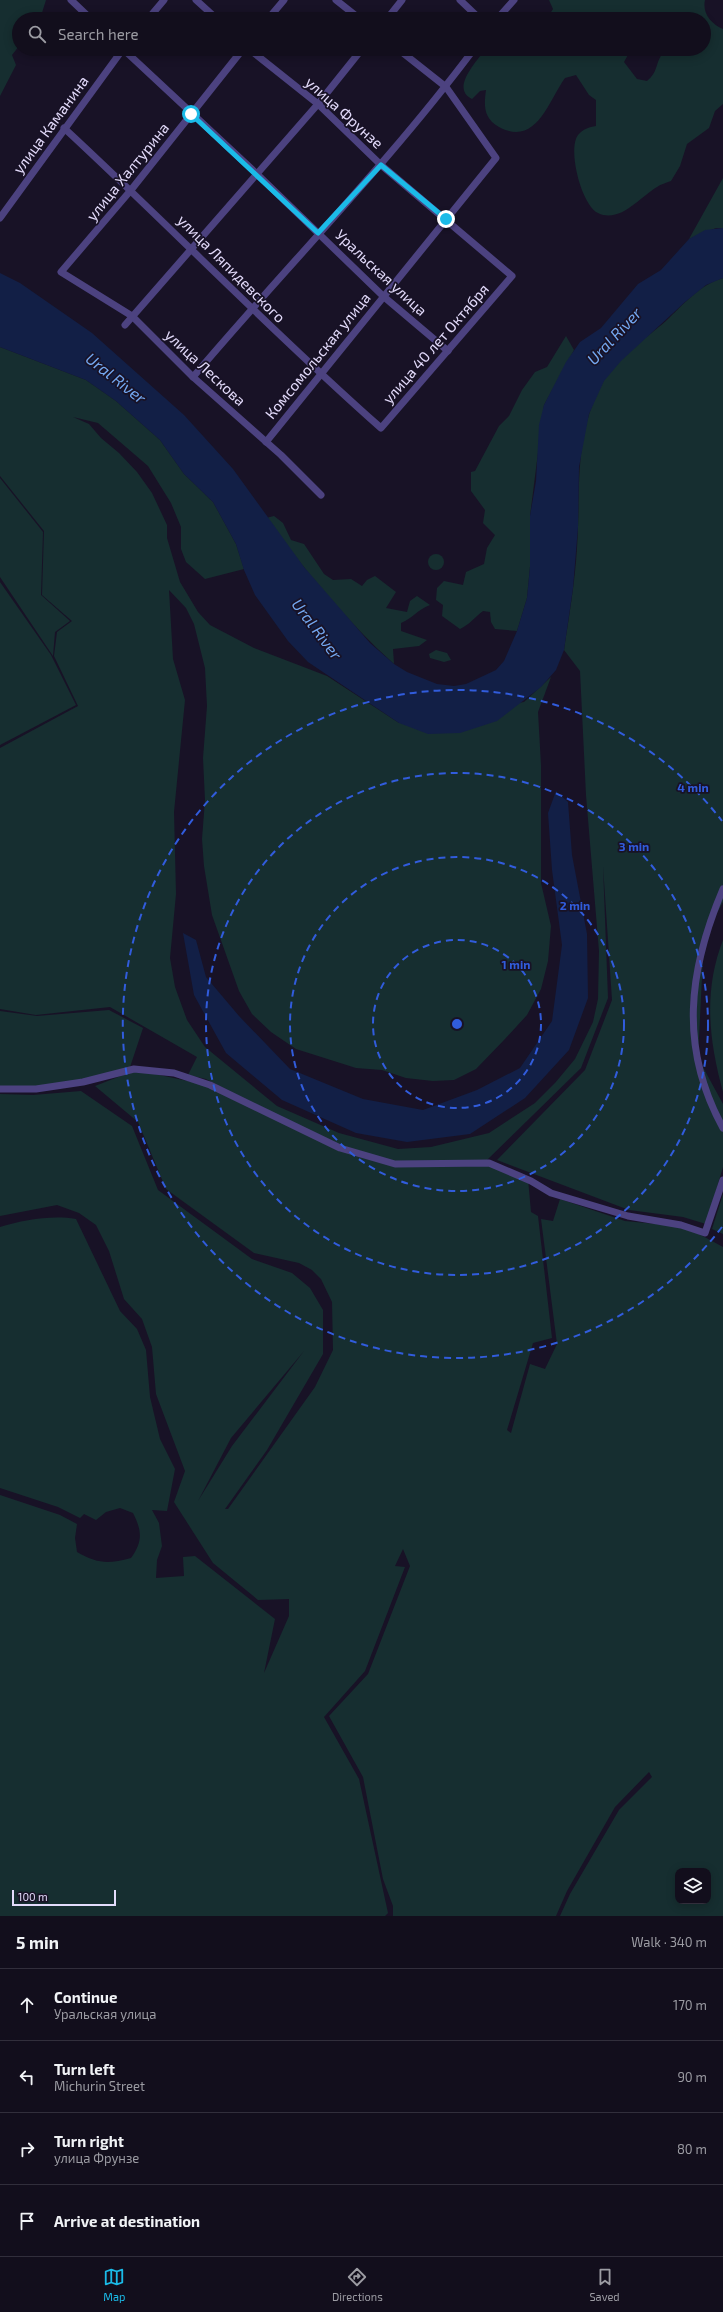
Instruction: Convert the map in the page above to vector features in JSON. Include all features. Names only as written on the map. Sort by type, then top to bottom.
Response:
[{"type":"street","points":[[71,0],[84,12]]},
{"type":"street","points":[[154,12],[164,0]]},
{"type":"street","points":[[196,0],[209,12]]},
{"type":"street","points":[[274,12],[284,0]]},
{"type":"street","points":[[336,0],[351,12]]},
{"type":"street","points":[[393,12],[402,0]]},
{"type":"street","points":[[460,0],[473,12]]},
{"type":"street","points":[[503,12],[514,0]]},
{"type":"street","name":"улица Каманина","points":[[0,218],[118,56]]},
{"type":"street","name":"Уральская улица","points":[[130,56],[257,174],[383,296],[448,351]]},
{"type":"street","name":"улица Халтурина","points":[[61,272],[131,190],[237,56]]},
{"type":"street","name":"улица Фрунзе","points":[[258,56],[318,104],[381,165],[512,276]]},
{"type":"street","points":[[125,325],[318,104],[356,56]]},
{"type":"street","points":[[407,56],[446,87]]},
{"type":"street","points":[[193,377],[251,308],[381,165],[446,87],[469,56]]},
{"type":"street","name":"Комсомольская улица","points":[[266,442],[496,158],[446,87]]},
{"type":"street","name":"улица Ляпидевского","points":[[64,128],[192,248],[320,375],[381,428]]},
{"type":"street","name":"улица Лескова","points":[[61,272],[132,316],[193,377],[266,442],[321,496]]},
{"type":"street","name":"улица 40 лет Октября","points":[[381,428],[512,276]]},
{"type":"street","points":[[723,890],[713,912],[701,954],[692,1021],[694,1052],[700,1074],[723,1128]]},
{"type":"street","points":[[0,1089],[36,1090],[83,1082],[134,1069],[174,1072],[210,1085],[340,1148],[395,1164],[489,1163],[531,1181],[550,1193],[628,1216],[681,1225],[704,1233],[723,1180]]},
{"type":"green space","points":[[0,0],[46,0],[42,12],[12,12],[12,56],[16,65],[0,96]]},
{"type":"green space","points":[[549,0],[705,0],[704,5],[706,12],[551,12],[553,9]]},
{"type":"green space","points":[[711,21],[723,29],[723,104],[715,111],[709,128],[687,144],[680,166],[671,181],[662,184],[651,191],[630,208],[614,215],[598,213],[592,208],[582,189],[578,177],[574,153],[575,142],[578,135],[582,131],[596,126],[596,100],[589,95],[576,75],[565,78],[540,119],[532,127],[523,131],[512,132],[499,127],[490,120],[485,106],[486,90],[480,91],[472,99],[466,94],[464,88],[464,82],[467,75],[480,56],[627,56],[624,62],[637,79],[647,81],[653,75],[661,56],[711,56]]},
{"type":"green space","points":[[723,178],[723,228],[716,228],[689,239]]},
{"type":"green space","points":[[723,278],[723,902],[704,937],[698,1058],[723,1104],[723,1167],[706,1224],[683,1217],[629,1210],[497,1160],[585,1070],[612,1000],[603,866],[608,998],[581,1068],[487,1160],[394,1163],[339,1146],[206,1079],[188,1075],[197,1057],[110,1007],[36,1015],[0,1009],[0,748],[78,706],[54,656],[57,632],[72,621],[42,595],[44,531],[0,476],[0,347],[86,380],[116,401],[160,440],[184,474],[213,502],[236,544],[244,569],[205,579],[186,562],[181,549],[181,527],[171,503],[148,466],[98,423],[73,417],[89,424],[101,438],[119,453],[137,472],[152,493],[167,525],[167,538],[180,582],[198,612],[210,625],[254,648],[327,676],[399,723],[524,702],[551,677],[538,712],[541,765],[541,883],[551,926],[548,961],[541,989],[527,1015],[504,1040],[476,1069],[454,1080],[433,1081],[406,1078],[382,1070],[356,1068],[296,1049],[271,1032],[252,1014],[239,991],[212,915],[204,866],[202,839],[205,800],[203,758],[207,706],[205,668],[194,624],[186,608],[169,590],[173,659],[185,700],[174,812],[176,894],[170,958],[175,987],[187,1020],[205,1047],[277,1106],[339,1133],[398,1149],[431,1147],[489,1133],[535,1103],[555,1083],[575,1059],[593,1022],[598,999],[599,951],[586,795],[580,671],[564,650],[576,561],[580,463],[583,443],[593,402],[609,373],[632,349],[666,321],[699,290],[714,281]]},
{"type":"green space","points":[[566,336],[574,350],[544,405],[530,516],[530,567],[527,598],[517,631],[495,629],[491,622],[490,612],[483,611],[460,629],[442,616],[443,605],[436,600],[437,588],[444,581],[463,585],[466,572],[484,564],[487,548],[495,535],[483,523],[485,510],[471,491],[471,472],[475,471],[499,426],[509,416],[522,390],[535,372],[547,367]]},
{"type":"green space","points":[[0,478],[43,532],[41,595],[70,621],[55,632],[53,656],[0,577]]},
{"type":"green space","points":[[274,516],[283,523],[291,540],[304,544],[324,574],[333,580],[351,579],[362,586],[367,580],[375,576],[396,592],[386,608],[407,612],[410,601],[417,596],[430,605],[401,623],[401,631],[427,640],[419,646],[393,649],[394,664],[359,630],[311,576],[266,518]]},
{"type":"green space","points":[[436,554],[442,556],[444,562],[442,568],[436,570],[430,568],[428,562],[430,556]]},
{"type":"green space","points":[[0,582],[51,655],[76,705],[0,745]]},
{"type":"green space","points":[[436,650],[447,653],[451,660],[444,662],[430,658],[429,654]]},
{"type":"green space","points":[[723,940],[723,1092],[714,1054],[710,1016],[713,978]]},
{"type":"green space","points":[[109,1010],[143,1028],[130,1067],[81,1081],[33,1087],[0,1087],[0,1011],[37,1016]]},
{"type":"green space","points":[[136,1070],[202,1084],[338,1149],[393,1166],[489,1164],[528,1179],[531,1212],[538,1216],[552,1338],[533,1343],[507,1430],[511,1433],[530,1364],[545,1369],[557,1344],[541,1219],[553,1221],[560,1199],[625,1221],[677,1226],[699,1234],[723,1247],[723,1916],[560,1916],[570,1894],[619,1810],[652,1777],[649,1772],[615,1807],[567,1891],[556,1916],[393,1916],[393,1906],[383,1879],[363,1777],[329,1716],[368,1674],[410,1566],[403,1549],[395,1566],[405,1567],[365,1671],[324,1717],[359,1779],[388,1913],[385,1916],[0,1916],[0,1495],[60,1515],[77,1524],[75,1538],[77,1552],[97,1561],[109,1562],[131,1558],[138,1546],[140,1536],[138,1525],[133,1513],[120,1508],[106,1512],[96,1520],[84,1514],[80,1518],[58,1507],[0,1488],[0,1227],[38,1219],[76,1219],[120,1311],[137,1329],[146,1350],[150,1397],[160,1439],[175,1469],[167,1511],[152,1510],[159,1523],[162,1546],[157,1560],[156,1578],[184,1576],[183,1557],[195,1556],[275,1619],[264,1673],[289,1616],[289,1599],[258,1600],[213,1563],[174,1502],[185,1471],[156,1394],[152,1347],[142,1319],[124,1299],[109,1251],[96,1225],[79,1213],[57,1205],[0,1216],[0,1094],[33,1095],[81,1091],[132,1126],[158,1190],[252,1259],[292,1273],[310,1288],[323,1310],[323,1354],[267,1450],[225,1509],[228,1509],[315,1387],[333,1350],[332,1302],[321,1279],[312,1270],[299,1263],[254,1253],[166,1189],[138,1122],[95,1086]],"holes":[[[304,1351],[232,1446],[198,1501],[231,1438]]]},
{"type":"green space","points":[[723,1194],[723,1234],[712,1229]]},
{"type":"water","name":"Ural River","points":[[723,228],[723,278],[706,285],[685,302],[621,361],[604,381],[589,414],[579,467],[578,527],[573,588],[564,650],[556,670],[541,687],[497,721],[460,733],[428,734],[399,723],[308,662],[288,641],[255,595],[244,570],[236,544],[213,502],[184,474],[160,440],[116,401],[86,380],[0,347],[0,273],[20,283],[92,333],[184,415],[233,469],[304,567],[370,643],[394,664],[407,672],[437,684],[454,686],[466,684],[496,670],[504,661],[517,631],[527,598],[530,567],[530,516],[536,481],[539,425],[544,405],[566,362],[580,342],[601,328],[638,284],[661,270],[689,239],[705,230]]},
{"type":"water","points":[[556,791],[568,802],[572,855],[587,934],[588,998],[569,1050],[525,1098],[470,1134],[407,1142],[356,1133],[282,1100],[226,1053],[194,995],[183,933],[196,940],[206,977],[239,1016],[290,1069],[363,1099],[423,1110],[477,1090],[520,1068],[552,1021],[562,945],[552,870],[548,813]]},
{"type":"route","points":[[191,114],[257,174],[318,233],[381,165],[446,219]]}]
